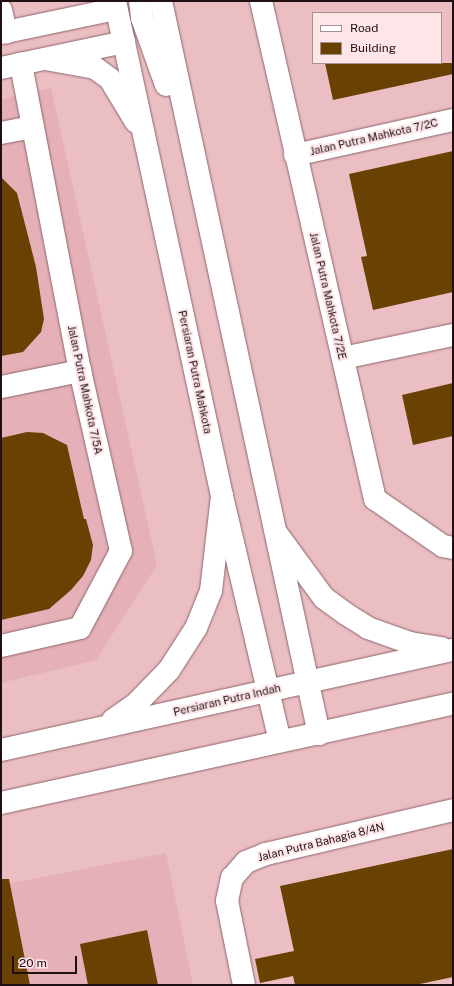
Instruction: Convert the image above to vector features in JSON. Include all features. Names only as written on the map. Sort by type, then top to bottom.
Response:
[{"type":"street","points":[[51,22],[69,1]]},
{"type":"street","points":[[162,1],[278,534],[319,734]]},
{"type":"street","name":"Jalan Putra Mahkota 7/2E","points":[[261,1],[295,155],[375,499],[443,546],[453,548]]},
{"type":"street","points":[[1,10],[3,33],[115,5],[141,10]]},
{"type":"street","name":"Persiaran Putra Mahkota","points":[[115,5],[222,496],[280,741]]},
{"type":"street","points":[[141,10],[160,62],[172,107],[192,141]]},
{"type":"street","points":[[11,66],[124,42],[141,10]]},
{"type":"street","points":[[45,58],[95,68],[110,79],[144,133]]},
{"type":"street","name":"Jalan Putra Mahkota 7/5A","points":[[1,646],[80,628],[121,551],[80,371],[32,127],[11,66]]},
{"type":"street","name":"Jalan Putra Mahkota 7/2C","points":[[295,155],[453,120]]},
{"type":"street","points":[[1,133],[32,127]]},
{"type":"street","points":[[343,358],[453,335]]},
{"type":"street","points":[[1,387],[80,371]]},
{"type":"street","points":[[102,727],[136,704],[169,670],[196,628],[212,591],[222,496]]},
{"type":"street","points":[[278,534],[324,598],[346,614],[368,628],[410,643],[453,650]]},
{"type":"street","name":"Persiaran Putra Indah","points":[[1,750],[453,650]]},
{"type":"street","points":[[1,803],[453,704]]},
{"type":"street","name":"Jalan Putra Bahagia 8/4N","points":[[244,985],[227,901],[232,878],[246,862],[266,854],[453,810]]},
{"type":"shaded area","points":[[51,88],[157,565],[96,660],[1,683],[1,99]]},
{"type":"shaded area","points":[[166,853],[193,985],[1,985],[1,885]]},
{"type":"building","points":[[453,63],[453,74],[333,100],[325,64]]},
{"type":"building","points":[[453,151],[453,292],[373,310],[361,257],[367,256],[349,174]]},
{"type":"building","points":[[1,177],[17,193],[36,267],[44,319],[41,332],[23,352],[1,356]]},
{"type":"building","points":[[453,383],[453,436],[413,445],[402,395]]},
{"type":"building","points":[[27,432],[43,433],[67,445],[84,519],[86,519],[93,545],[91,560],[83,576],[71,590],[49,609],[1,620],[1,438]]},
{"type":"building","points":[[453,849],[453,977],[415,985],[295,985],[293,976],[260,983],[255,959],[294,951],[280,886]]},
{"type":"building","points":[[1,879],[9,879],[30,985],[1,985]]},
{"type":"building","points":[[147,930],[158,985],[88,985],[80,944]]}]
